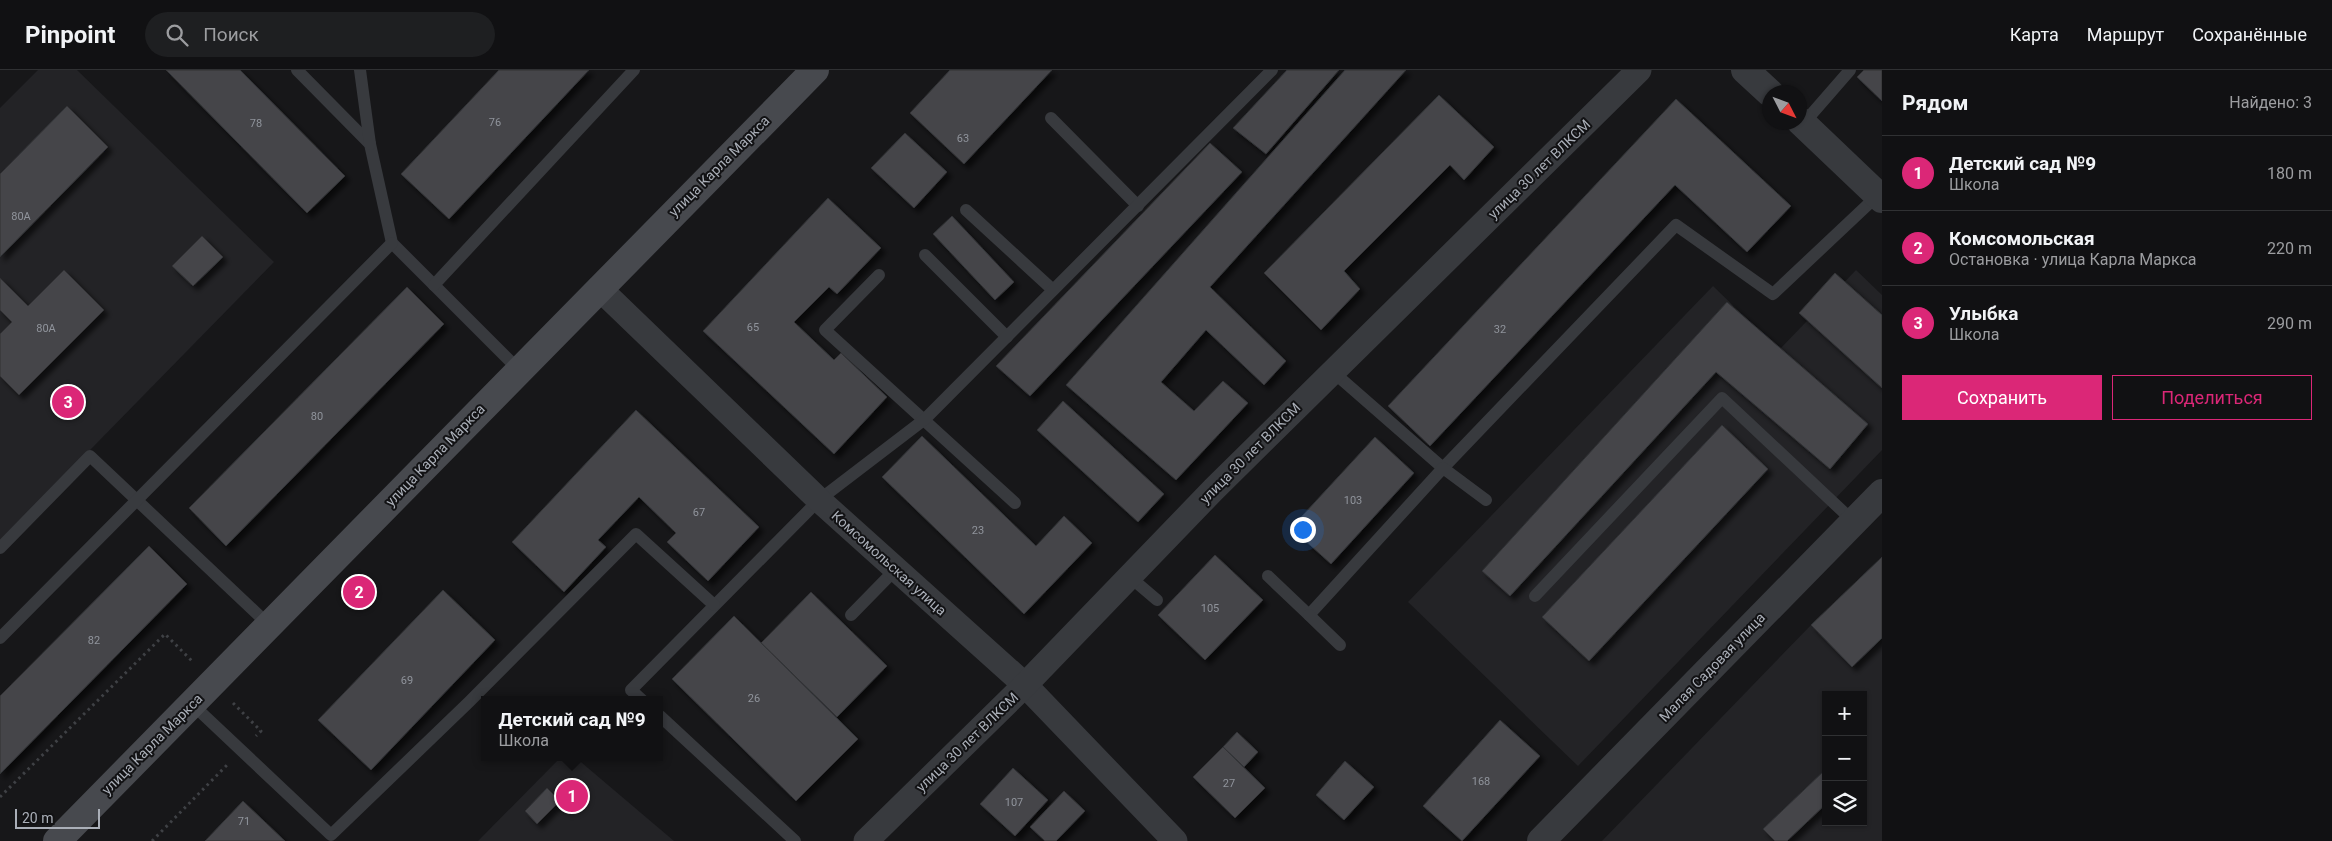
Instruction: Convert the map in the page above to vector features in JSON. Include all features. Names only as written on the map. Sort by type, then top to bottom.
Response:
[{"type":"main road","name":"улица Карла Маркса","points":[[56,841],[815,70]]},
{"type":"street","name":"улица 30 лет ВЛКСМ","points":[[866,841],[1026,686],[1332,371],[1640,70]]},
{"type":"street","points":[[1745,70],[1762,86]]},
{"type":"street","points":[[1807,128],[1880,197]]},
{"type":"street","name":"Комсомольская улица","points":[[599,288],[819,500],[1026,686],[1175,841]]},
{"type":"street","name":"Малая Садовая улица","points":[[1541,841],[1882,493]]},
{"type":"lane","points":[[297,70],[370,144]]},
{"type":"lane","points":[[360,70],[370,144],[392,243],[518,370]]},
{"type":"lane","points":[[434,285],[634,70]]},
{"type":"lane","points":[[638,696],[631,690],[819,500],[925,419],[1272,70]]},
{"type":"lane","points":[[1807,116],[1850,70]]},
{"type":"lane","points":[[1051,118],[1138,206]]},
{"type":"lane","points":[[1309,615],[1444,468],[1676,225],[1773,294],[1880,197]]},
{"type":"lane","points":[[966,210],[1054,290]]},
{"type":"lane","points":[[0,638],[392,243]]},
{"type":"lane","points":[[925,256],[1007,337]]},
{"type":"lane","points":[[879,275],[825,330],[925,419],[1015,503]]},
{"type":"lane","points":[[1332,371],[1444,468],[1486,500]]},
{"type":"lane","points":[[1535,596],[1722,398],[1853,522]]},
{"type":"lane","points":[[0,548],[90,456],[269,625]]},
{"type":"lane","points":[[192,704],[241,750],[328,838],[469,702],[636,534],[714,605]]},
{"type":"lane","points":[[851,615],[896,569]]},
{"type":"lane","points":[[1268,576],[1340,645]]},
{"type":"lane","points":[[1130,577],[1158,600]]},
{"type":"lane","points":[[663,719],[795,841]]},
{"type":"path","points":[[0,798],[165,634],[261,731],[152,841]]},
{"type":"shaded area","points":[[38,70],[77,70],[274,262],[0,542],[0,108]]},
{"type":"shaded area","points":[[1856,270],[1882,295],[1882,450],[1578,766],[1408,602],[1713,286],[1779,350]]},
{"type":"shaded area","points":[[1882,557],[1882,841],[1602,841],[1811,625]]},
{"type":"shaded area","points":[[557,761],[580,761],[674,841],[478,841]]},
{"type":"building","points":[[166,70],[240,70],[345,176],[307,213]]},
{"type":"building","points":[[499,70],[589,70],[449,219],[401,174]]},
{"type":"building","points":[[950,70],[1052,70],[964,164],[910,113]]},
{"type":"building","points":[[1287,70],[1339,70],[1266,154],[1233,128]]},
{"type":"building","points":[[1345,70],[1406,70],[1210,287],[1286,361],[1264,385],[1206,330],[1161,382],[1194,411],[1223,381],[1248,403],[1176,480],[1066,385]]},
{"type":"building","points":[[1864,70],[1882,70],[1882,101],[1857,77]]},
{"type":"building","points":[[1439,95],[1494,147],[1464,180],[1450,165],[1344,271],[1360,289],[1321,330],[1264,273]]},
{"type":"building","points":[[1676,99],[1791,206],[1747,252],[1675,185],[1430,446],[1388,406]]},
{"type":"building","points":[[67,106],[108,147],[0,257],[0,174]]},
{"type":"building","points":[[905,133],[947,172],[914,208],[871,168]]},
{"type":"building","points":[[1210,143],[1242,172],[1030,396],[996,366]]},
{"type":"building","points":[[828,198],[881,248],[837,294],[829,287],[794,322],[834,360],[841,353],[887,397],[834,454],[703,331]]},
{"type":"building","points":[[952,216],[1014,282],[995,300],[933,234]]},
{"type":"building","points":[[202,236],[223,257],[193,286],[172,266]]},
{"type":"building","points":[[64,270],[104,310],[19,395],[0,376],[0,334],[12,322],[0,310],[0,278],[28,306]]},
{"type":"building","points":[[1835,273],[1882,315],[1882,388],[1799,313]]},
{"type":"building","points":[[407,287],[444,324],[226,546],[189,508]]},
{"type":"building","points":[[1727,302],[1868,424],[1830,469],[1716,372],[1510,596],[1482,571]]},
{"type":"building","points":[[1063,401],[1164,494],[1138,522],[1037,430]]},
{"type":"building","points":[[636,410],[759,527],[708,581],[667,542],[676,533],[639,497],[598,540],[606,547],[564,592],[512,542]]},
{"type":"building","points":[[1722,425],[1768,469],[1589,661],[1542,617]]},
{"type":"building","points":[[922,436],[1036,546],[1064,516],[1092,543],[1024,614],[882,477]]},
{"type":"building","points":[[1375,437],[1414,473],[1331,564],[1291,528]]},
{"type":"building","points":[[149,546],[187,584],[0,774],[0,696]]},
{"type":"building","points":[[1215,555],[1263,600],[1205,660],[1158,615]]},
{"type":"building","points":[[1882,557],[1882,638],[1852,667],[1811,625]]},
{"type":"building","points":[[443,590],[495,640],[371,770],[318,720]]},
{"type":"building","points":[[811,592],[887,666],[837,717],[761,643]]},
{"type":"building","points":[[734,616],[858,739],[796,801],[672,679]]},
{"type":"building","points":[[1500,720],[1540,756],[1462,841],[1423,806]]},
{"type":"building","points":[[1237,732],[1258,752],[1244,767],[1223,747]]},
{"type":"building","points":[[1223,747],[1265,788],[1235,818],[1193,777]]},
{"type":"building","points":[[1345,761],[1374,787],[1344,820],[1316,795]]},
{"type":"building","points":[[1013,768],[1048,800],[1015,836],[980,804]]},
{"type":"building","points":[[1822,773],[1822,808],[1787,841],[1775,841],[1763,829]]},
{"type":"building","points":[[547,788],[560,801],[537,824],[525,811]]},
{"type":"building","points":[[1064,791],[1085,811],[1056,841],[1045,841],[1030,827]]},
{"type":"building","points":[[243,801],[285,841],[205,841]]},
{"type":"place","name":"Улыбка","points":[[68,402]]},
{"type":"place","name":"Комсомольская","points":[[359,592]]},
{"type":"place","name":"Детский сад №9","points":[[572,796]]}]
